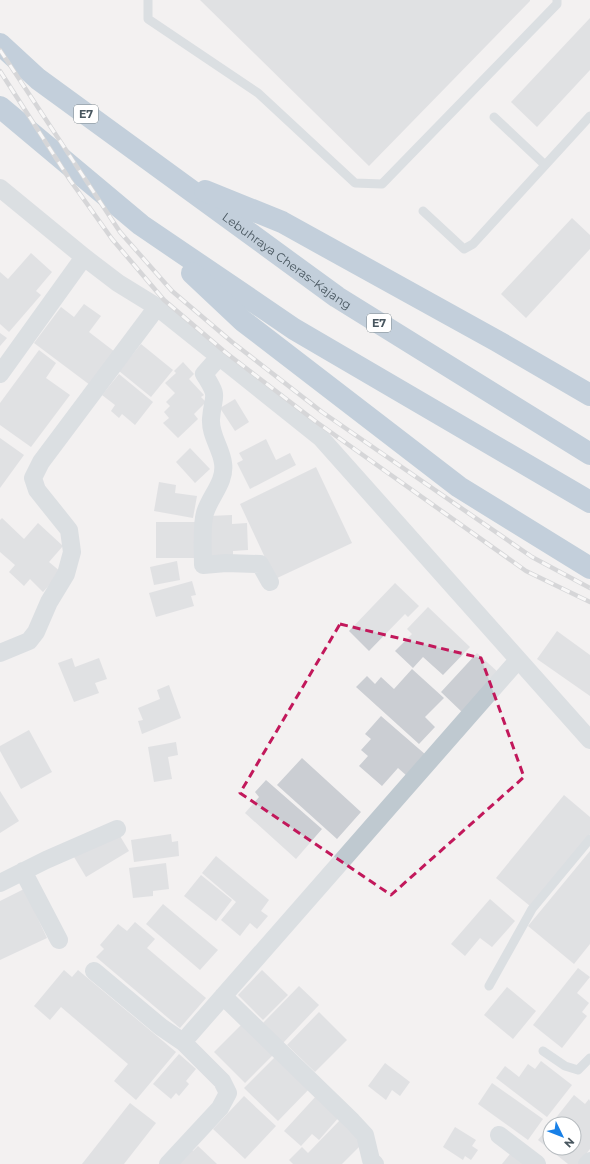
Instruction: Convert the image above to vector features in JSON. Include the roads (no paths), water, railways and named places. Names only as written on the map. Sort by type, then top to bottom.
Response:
[{"type":"highway","name":"Lebuhraya Cheras–Kajang","points":[[0,44],[38,79],[337,297],[590,454]]},
{"type":"highway","points":[[0,107],[140,225],[243,321],[459,487],[588,566]]},
{"type":"highway","points":[[176,179],[282,222],[497,341],[590,395]]},
{"type":"highway","points":[[140,225],[294,329],[590,502]]},
{"type":"street","points":[[0,188],[84,257],[118,283],[157,307],[321,438],[590,740]]},
{"type":"street","points":[[0,374],[84,257]]},
{"type":"street","points":[[0,653],[29,641],[36,632],[49,602],[66,574],[72,552],[69,530],[38,490],[33,478],[41,462],[157,307]]},
{"type":"street","points":[[219,357],[204,374],[214,393],[215,398],[211,420],[213,436],[223,463],[222,480],[204,515],[203,565],[226,563],[260,564],[270,582]]},
{"type":"street","points":[[183,1042],[518,660]]},
{"type":"street","points":[[0,883],[23,871],[117,829]]},
{"type":"street","points":[[23,871],[59,940]]},
{"type":"street","points":[[94,971],[161,1027],[183,1042],[222,1081],[228,1093],[220,1108],[168,1164]]},
{"type":"street","points":[[223,996],[365,1135],[371,1160],[375,1164]]},
{"type":"street","points":[[499,1135],[537,1164]]},
{"type":"street","points":[[587,1164],[590,1161]]},
{"type":"lane","points":[[148,0],[148,19],[258,92],[355,183],[382,184],[557,4],[557,0]]},
{"type":"lane","points":[[423,212],[464,248],[473,244],[544,164],[590,116]]},
{"type":"lane","points":[[494,117],[544,164]]},
{"type":"lane","points":[[489,986],[532,909],[590,839]]},
{"type":"lane","points":[[543,1051],[565,1066],[578,1070],[590,1058]]},
{"type":"railway","points":[[0,50],[120,232],[172,291],[232,342],[322,412],[532,557],[590,588]]},
{"type":"railway","points":[[0,71],[70,180],[112,239],[164,300],[225,352],[315,421],[526,571],[590,602]]}]
